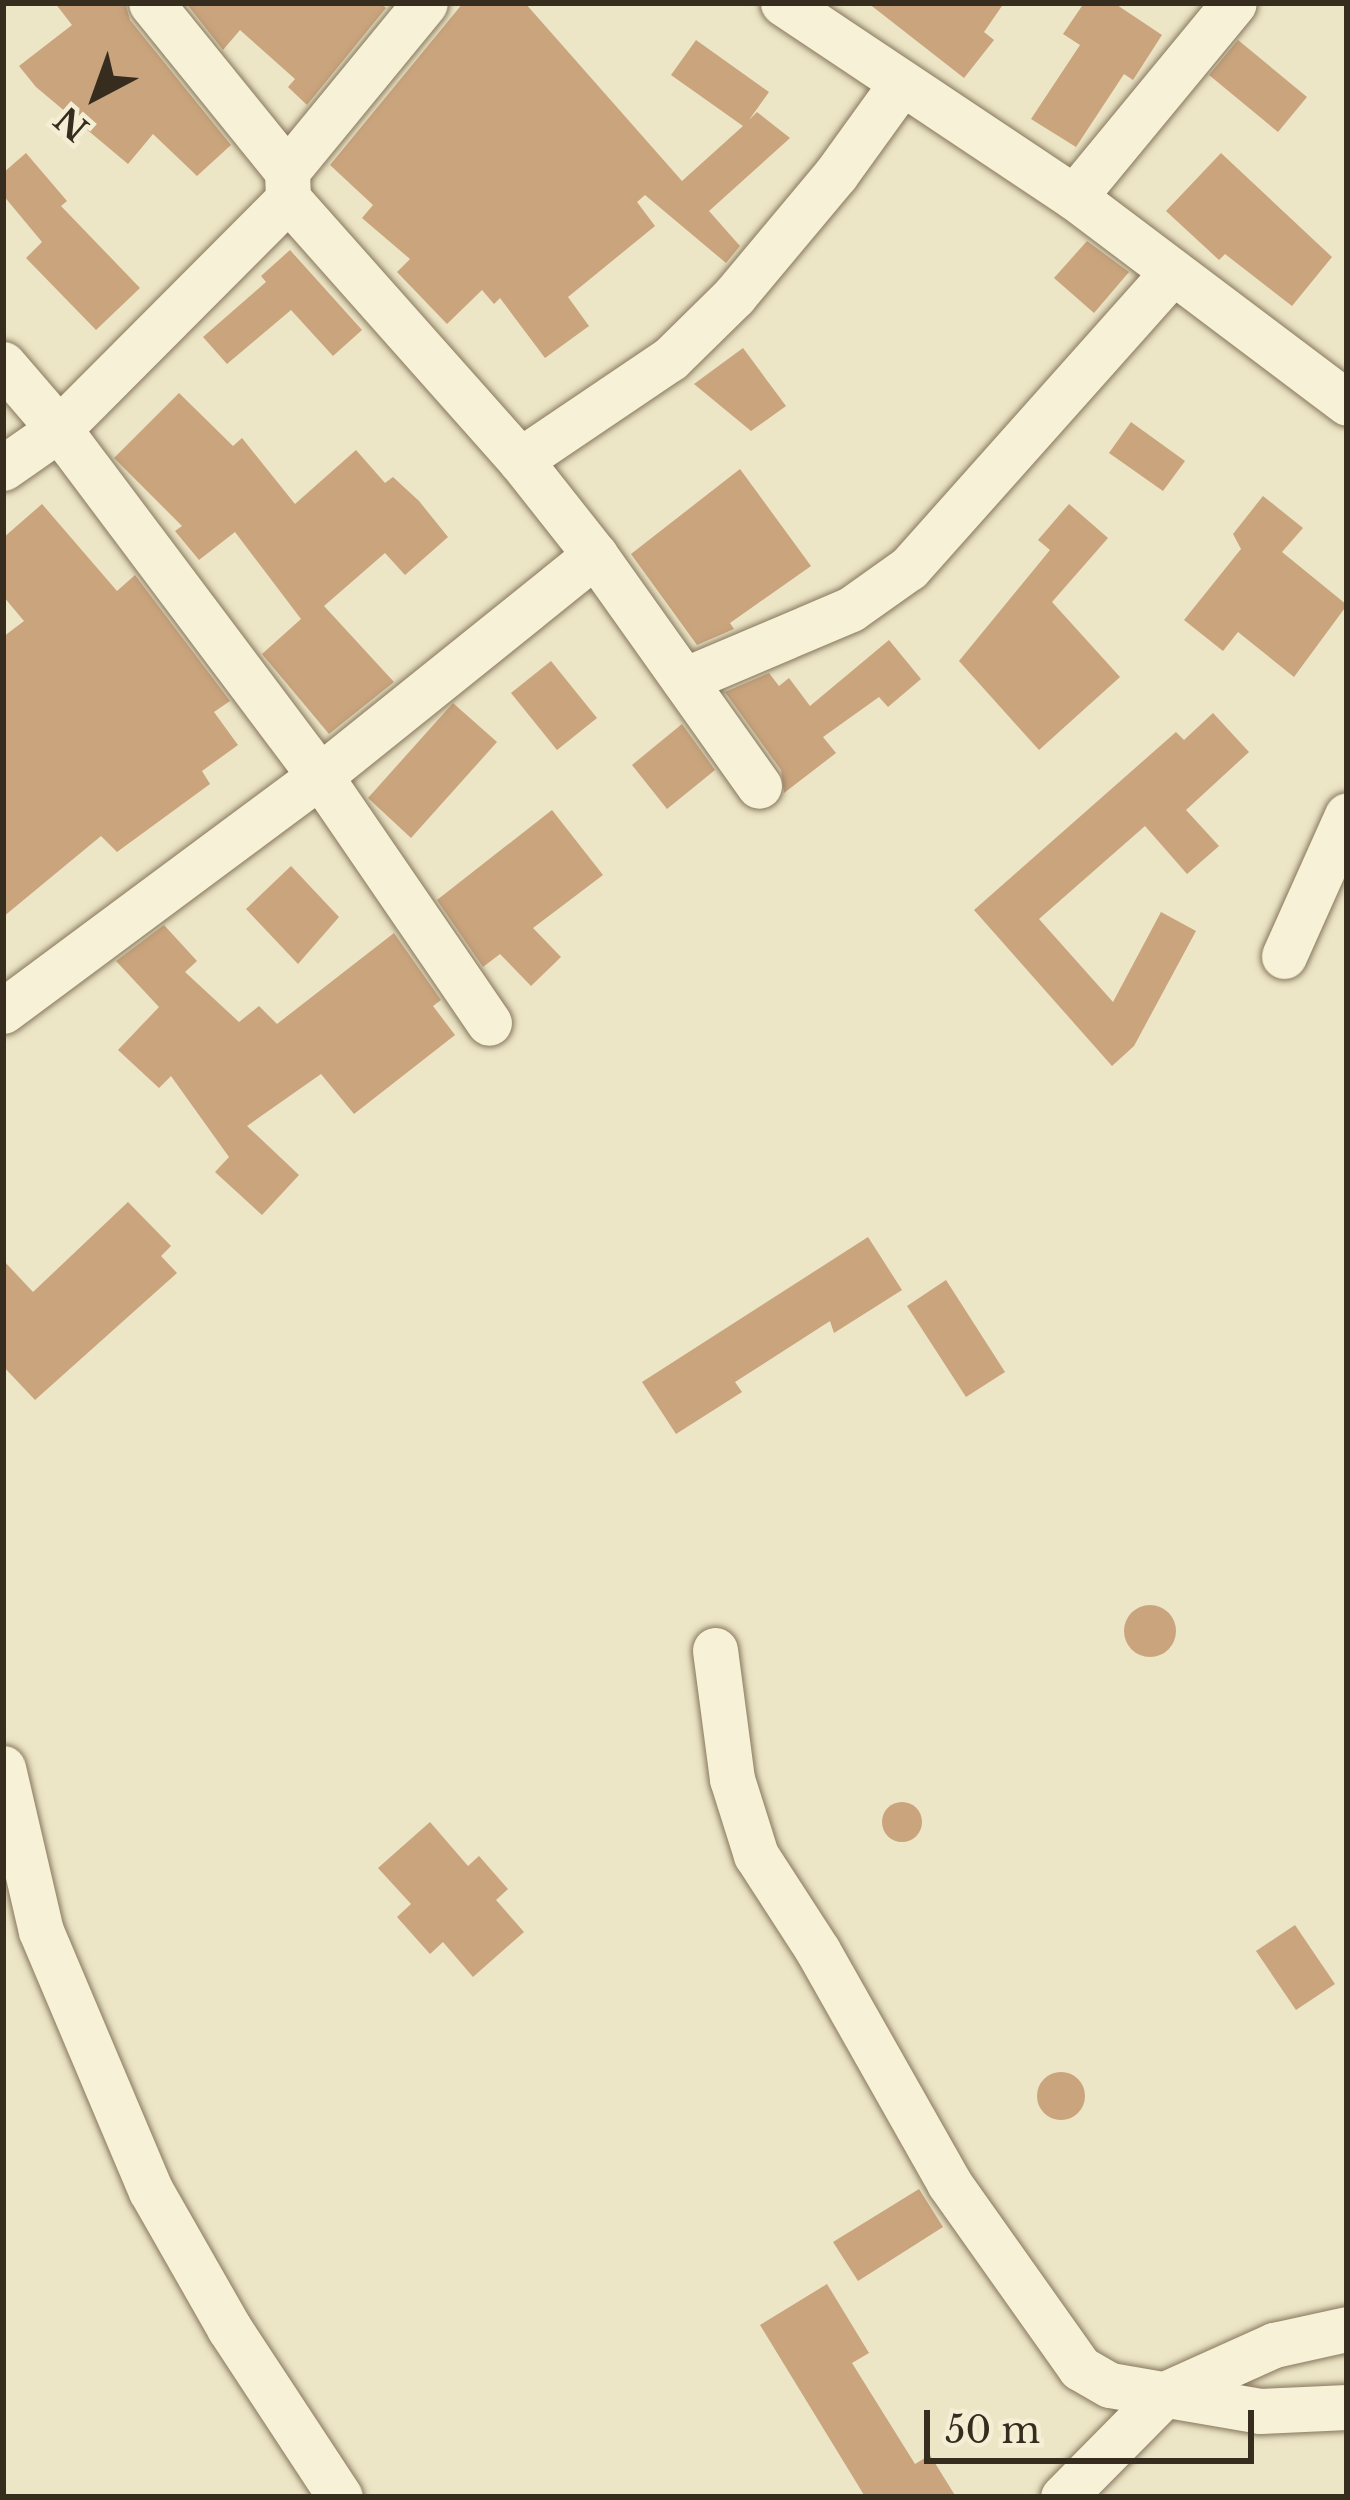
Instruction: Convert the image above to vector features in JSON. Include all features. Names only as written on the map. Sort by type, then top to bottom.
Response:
[{"type":"street","points":[[151,3],[287,185],[595,555],[759,786]]},
{"type":"street","points":[[3,468],[59,429],[287,185],[425,3]]},
{"type":"street","points":[[783,3],[836,18],[901,84],[1074,197],[1347,403]]},
{"type":"street","points":[[1074,197],[1234,3]]},
{"type":"street","points":[[520,460],[670,359],[702,328],[836,173],[901,84]]},
{"type":"street","points":[[684,680],[850,609],[909,568],[1172,273]]},
{"type":"street","points":[[3,364],[59,429],[320,776],[489,1023]]},
{"type":"street","points":[[6,1001],[320,776],[595,555]]},
{"type":"street","points":[[1284,956],[1347,814]]},
{"type":"street","points":[[716,1650],[732,1779],[756,1855],[818,1952],[949,2183],[1080,2368],[1110,2385],[1260,2411],[1347,2407]]},
{"type":"street","points":[[3,1768],[41,1930],[152,2191],[230,2328],[340,2497]]},
{"type":"street","points":[[1063,2497],[1165,2393],[1274,2345],[1347,2329]]},
{"type":"building","points":[[55,3],[125,3],[130,20],[231,145],[197,176],[153,134],[128,164],[36,87],[19,66],[72,25]]},
{"type":"building","points":[[186,3],[381,3],[386,8],[307,105],[288,87],[295,79],[240,30],[223,50]]},
{"type":"building","points":[[463,3],[525,3],[682,181],[743,126],[671,75],[696,40],[769,92],[749,120],[757,112],[790,138],[709,211],[740,246],[726,263],[645,195],[637,202],[655,226],[568,297],[589,326],[545,358],[500,298],[494,304],[482,290],[447,324],[397,272],[410,259],[362,218],[373,205],[330,165]]},
{"type":"building","points":[[868,3],[1004,3],[984,32],[994,40],[964,78]]},
{"type":"building","points":[[1084,3],[1114,3],[1162,35],[1133,80],[1124,74],[1076,147],[1031,119],[1080,45],[1063,34]]},
{"type":"building","points":[[1238,40],[1307,97],[1278,132],[1209,75]]},
{"type":"building","points":[[26,153],[67,201],[61,206],[140,288],[96,330],[26,258],[42,242],[3,195],[3,173]]},
{"type":"building","points":[[1221,153],[1332,257],[1292,306],[1225,254],[1219,260],[1166,211]]},
{"type":"building","points":[[1087,241],[1129,272],[1094,313],[1054,278]]},
{"type":"building","points":[[290,250],[362,330],[333,356],[291,310],[227,364],[203,337],[266,282],[261,276]]},
{"type":"building","points":[[743,348],[786,406],[751,431],[694,384]]},
{"type":"building","points":[[179,393],[233,446],[242,438],[295,504],[356,450],[385,483],[393,477],[419,501],[448,537],[405,575],[385,553],[324,606],[394,682],[329,734],[262,654],[301,619],[235,532],[199,560],[175,531],[182,526],[114,458]]},
{"type":"building","points":[[1131,422],[1185,461],[1163,491],[1109,453]]},
{"type":"building","points":[[740,469],[811,566],[730,623],[734,629],[697,645],[631,554]]},
{"type":"building","points":[[1263,496],[1303,528],[1282,552],[1347,605],[1294,677],[1238,632],[1223,651],[1184,620],[1241,549],[1233,534]]},
{"type":"building","points":[[42,504],[117,591],[135,575],[230,701],[214,712],[238,745],[202,771],[210,784],[117,852],[101,836],[3,917],[3,637],[24,621],[3,596],[3,538]]},
{"type":"building","points":[[1069,504],[1108,538],[1052,602],[1120,677],[1039,750],[959,661],[1050,550],[1038,540]]},
{"type":"building","points":[[889,640],[921,679],[888,707],[879,697],[823,737],[836,753],[784,793],[781,770],[725,692],[769,673],[779,686],[789,678],[810,706]]},
{"type":"building","points":[[551,661],[597,718],[557,750],[511,693]]},
{"type":"building","points":[[453,703],[497,742],[411,838],[368,798]]},
{"type":"building","points":[[1213,713],[1249,752],[1186,810],[1219,846],[1187,874],[1145,826],[1039,919],[1113,1002],[1161,912],[1196,931],[1134,1046],[1112,1066],[974,910],[1176,732],[1184,740]]},
{"type":"building","points":[[682,724],[715,770],[667,809],[632,765]]},
{"type":"building","points":[[552,810],[603,875],[533,928],[561,957],[531,986],[500,954],[483,967],[437,900]]},
{"type":"building","points":[[291,866],[339,917],[298,964],[246,909]]},
{"type":"building","points":[[164,925],[197,961],[185,972],[239,1022],[259,1006],[277,1024],[394,933],[441,1000],[433,1006],[455,1035],[354,1114],[321,1074],[247,1126],[299,1175],[262,1215],[215,1172],[229,1157],[171,1076],[159,1088],[118,1050],[159,1007],[116,961]]},
{"type":"building","points":[[128,1202],[171,1246],[161,1256],[177,1273],[35,1400],[3,1366],[3,1260],[33,1292]]},
{"type":"building","points":[[868,1237],[902,1290],[834,1333],[830,1321],[735,1382],[742,1392],[676,1434],[642,1382]]},
{"type":"building","points":[[946,1280],[1005,1372],[966,1397],[907,1306]]},
{"type":"building","points":[[1150,1605],[1168,1613],[1176,1631],[1168,1649],[1150,1657],[1132,1649],[1124,1631],[1132,1613]]},
{"type":"building","points":[[902,1802],[916,1808],[922,1822],[916,1836],[902,1842],[888,1836],[882,1822],[888,1808]]},
{"type":"building","points":[[430,1822],[468,1866],[479,1856],[508,1889],[496,1900],[524,1932],[473,1977],[443,1942],[430,1954],[397,1917],[411,1904],[378,1868]]},
{"type":"building","points":[[1295,1925],[1335,1984],[1296,2010],[1256,1951]]},
{"type":"building","points":[[1061,2072],[1078,2079],[1085,2096],[1078,2113],[1061,2120],[1044,2113],[1037,2096],[1044,2079]]},
{"type":"building","points":[[919,2189],[943,2227],[858,2281],[833,2242]]},
{"type":"building","points":[[827,2284],[869,2353],[852,2363],[915,2464],[930,2455],[956,2497],[861,2497],[760,2325]]}]
